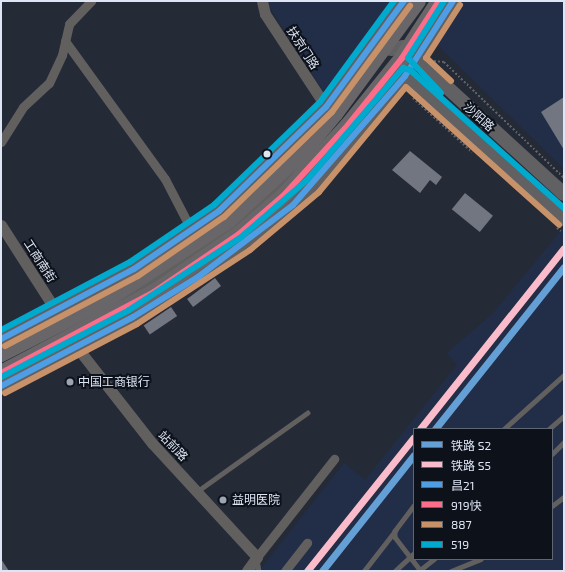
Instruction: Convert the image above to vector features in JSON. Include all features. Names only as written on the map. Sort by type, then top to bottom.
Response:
[{"type":"highway","points":[[1,354],[103,302],[228,221],[304,151],[335,114],[418,1]]},
{"type":"highway","points":[[1,373],[154,292],[239,234],[283,196],[348,125],[402,58],[439,1]]},
{"type":"main road","points":[[1,339],[134,270],[192,231],[248,185],[326,107],[379,39],[404,1]]},
{"type":"main road","points":[[1,386],[76,348],[198,277],[282,213],[313,186],[405,76],[453,1]]},
{"type":"main road","name":"沙阳路","points":[[397,48],[416,59],[564,194]]},
{"type":"main road","name":"沙阳路","points":[[405,76],[564,219]]},
{"type":"street","points":[[1,142],[23,107],[49,83],[65,42],[69,24],[91,1]]},
{"type":"street","name":"扶京门路","points":[[262,1],[265,14],[326,107]]},
{"type":"street","points":[[1,364],[67,330],[181,264],[254,210],[319,146],[433,1]]},
{"type":"street","points":[[65,42],[165,179],[192,231]]},
{"type":"street","name":"工商南街","points":[[1,224],[67,330]]},
{"type":"street","name":"站前路","points":[[67,330],[76,348],[152,443],[199,490],[257,557]]},
{"type":"street","points":[[247,571],[334,459]]},
{"type":"street","points":[[285,571],[306,543]]},
{"type":"lane","points":[[505,428],[564,375]]},
{"type":"lane","points":[[199,490],[306,413]]},
{"type":"lane","points":[[551,428],[564,416]]},
{"type":"lane","points":[[553,453],[564,442]]},
{"type":"lane","points":[[553,505],[564,496]]},
{"type":"lane","points":[[364,571],[413,507]]},
{"type":"lane","points":[[394,531],[395,538],[420,570],[433,560]]},
{"type":"lane","points":[[395,571],[413,554]]},
{"type":"lane","points":[[257,557],[259,571]]},
{"type":"lane","points":[[451,571],[478,560]]},
{"type":"path","points":[[416,59],[444,62],[564,178]]},
{"type":"shaded area","points":[[270,1],[393,1],[349,62],[323,91],[267,3]]},
{"type":"shaded area","points":[[463,1],[564,1],[564,169],[436,44]]},
{"type":"shaded area","points":[[564,227],[564,571],[259,571],[344,463],[365,480],[457,365],[447,353],[494,312]]},
{"type":"building","points":[[564,97],[564,150],[541,112]]},
{"type":"building","points":[[410,151],[442,177],[436,185],[430,180],[420,193],[392,170]]},
{"type":"building","points":[[465,193],[493,216],[480,232],[452,209]]},
{"type":"building","points":[[215,278],[221,286],[193,307],[187,299]]},
{"type":"building","points":[[171,307],[177,316],[150,335],[144,325]]},
{"type":"building","points":[[1,559],[9,571],[1,571]]},
{"type":"rail line","name":"S5","points":[[421,428],[564,248]]},
{"type":"rail line","name":"S2","points":[[436,428],[564,267]]},
{"type":"rail line","name":"S5","points":[[307,571],[413,438]]},
{"type":"rail line","name":"S2","points":[[322,571],[413,456]]},
{"type":"transit line","name":"519","points":[[1,330],[130,262],[214,205],[320,102],[394,1]]},
{"type":"transit line","name":"昌21","points":[[1,339],[134,269],[219,211],[326,107],[404,1]]},
{"type":"transit line","name":"919快","points":[[1,373],[154,292],[239,234],[283,196],[348,125],[402,58],[439,1]]},
{"type":"transit line","name":"519","points":[[441,93],[408,58],[444,1]]},
{"type":"transit line","name":"昌21","points":[[1,386],[133,317],[198,277],[293,205],[405,76],[453,1]]},
{"type":"transit line","name":"887","points":[[451,81],[426,58],[460,5]]},
{"type":"transit line","name":"887","points":[[5,346],[138,276],[224,217],[332,112],[410,6]]},
{"type":"transit line","name":"519","points":[[1,377],[129,310],[240,238],[307,180],[403,68],[410,70],[564,208]]},
{"type":"transit line","name":"887","points":[[5,393],[137,324],[250,250],[319,192],[406,87],[559,225]]},
{"type":"place","name":"中国工商银行","points":[[70,382]]},
{"type":"place","name":"益明医院","points":[[223,500]]}]
